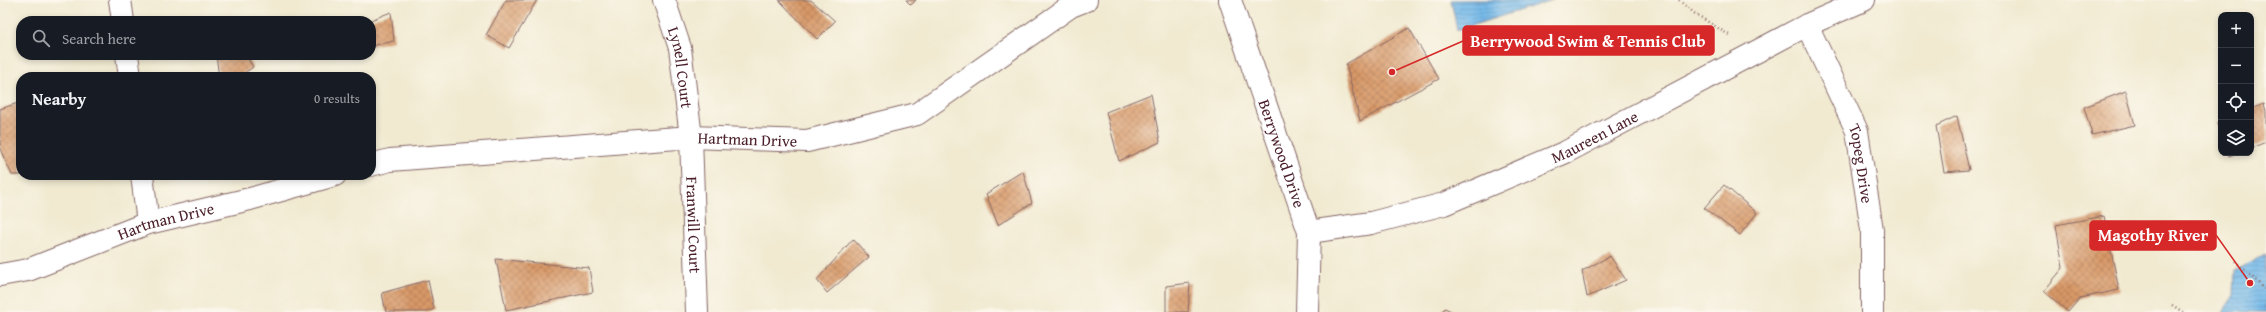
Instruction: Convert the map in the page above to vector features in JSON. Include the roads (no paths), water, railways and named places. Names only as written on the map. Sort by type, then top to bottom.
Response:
[{"type":"street","points":[[120,0],[122,16]]},
{"type":"street","name":"Lynell Court","points":[[664,0],[680,48],[691,137]]},
{"type":"street","name":"Hartman Drive","points":[[376,164],[396,159],[691,137],[807,141],[917,114],[1072,6],[1086,0]]},
{"type":"street","name":"Berrywood Drive","points":[[1230,0],[1309,232],[1307,312]]},
{"type":"street","name":"Maureen Lane","points":[[1309,232],[1371,222],[1444,204],[1566,152],[1807,25],[1864,0]]},
{"type":"street","name":"Topeg Drive","points":[[1807,25],[1857,132],[1872,230],[1872,312]]},
{"type":"street","points":[[128,60],[129,72]]},
{"type":"street","name":"Franwill Court","points":[[691,137],[697,312]]},
{"type":"street","points":[[143,180],[148,223]]},
{"type":"street","name":"Hartman Drive","points":[[0,275],[28,270],[148,223],[250,199],[317,180]]},
{"type":"water","points":[[1451,0],[1553,0],[1457,30]]},
{"type":"water","points":[[2266,254],[2266,312],[2223,312],[2234,295],[2235,271]]},
{"type":"place","name":"Berrywood Swim & Tennis Club","points":[[1392,72]]},
{"type":"place","name":"Magothy River","points":[[2250,283]]}]
